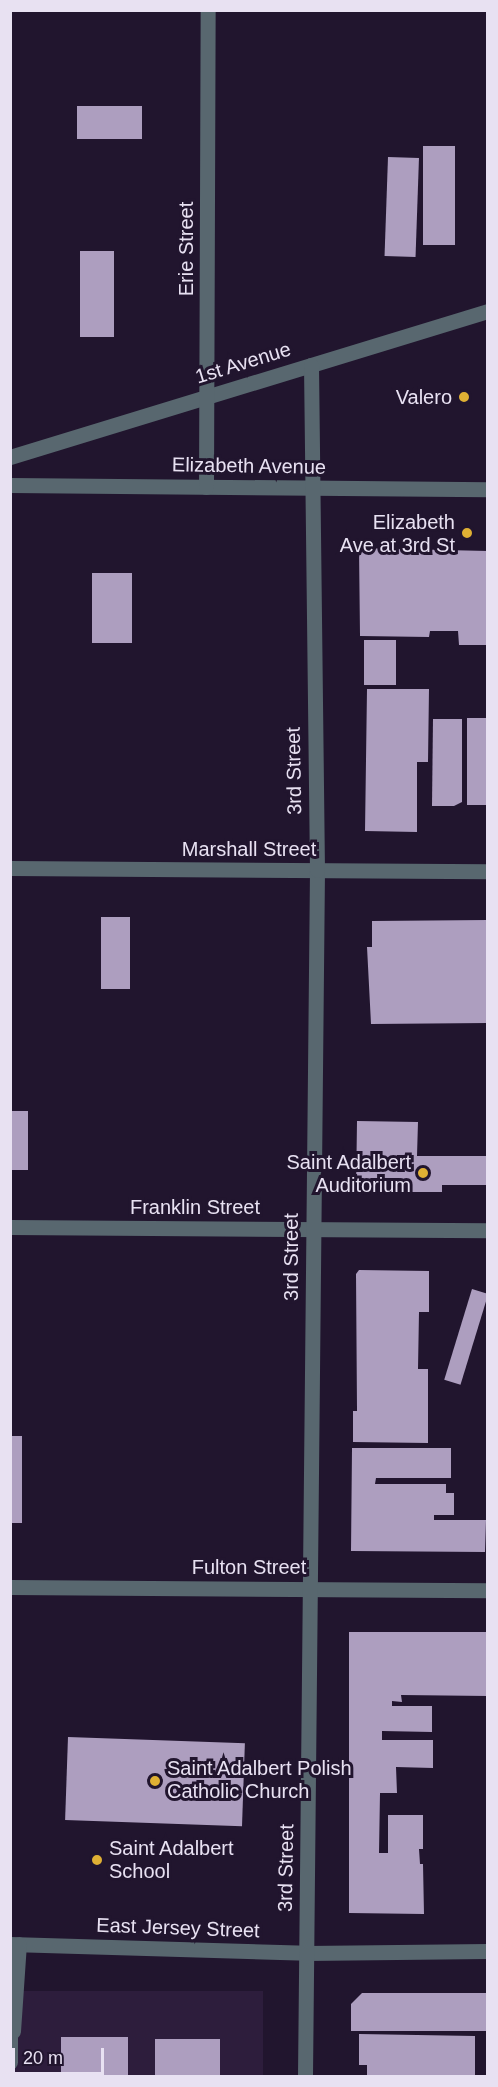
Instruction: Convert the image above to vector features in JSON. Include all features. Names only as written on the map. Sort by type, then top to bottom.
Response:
[{"type":"street","name":"Erie Street","points":[[206,487],[208,10]]},
{"type":"street","name":"1st Avenue","points":[[10,457],[488,311]]},
{"type":"street","name":"3rd Street","points":[[305,2076],[317,870],[310,488],[311,365]]},
{"type":"street","name":"Elizabeth Avenue","points":[[10,485],[488,489]]},
{"type":"street","name":"Marshall Street","points":[[10,868],[488,871]]},
{"type":"street","name":"Franklin Street","points":[[10,1227],[488,1230]]},
{"type":"street","name":"Fulton Street","points":[[10,1587],[488,1590]]},
{"type":"street","name":"East Jersey Street","points":[[15,1944],[306,1953],[488,1951]]},
{"type":"street","points":[[10,2062],[15,1944]]},
{"type":"shaded area","points":[[11,1991],[263,1991],[263,2076],[11,2076]]},
{"type":"building","points":[[77,106],[142,106],[142,139],[77,139]]},
{"type":"building","points":[[423,146],[455,146],[455,245],[423,245]]},
{"type":"building","points":[[388,157],[419,158],[416,257],[385,256]]},
{"type":"building","points":[[80,251],[114,251],[114,337],[80,337]]},
{"type":"building","points":[[359,548],[488,551],[488,645],[459,645],[458,631],[430,631],[429,637],[360,636]]},
{"type":"building","points":[[92,573],[132,573],[132,643],[92,643]]},
{"type":"building","points":[[364,640],[396,640],[396,685],[364,685]]},
{"type":"building","points":[[367,689],[429,689],[428,762],[417,762],[417,832],[365,831]]},
{"type":"building","points":[[467,718],[488,718],[488,805],[467,805]]},
{"type":"building","points":[[433,719],[462,719],[462,802],[454,806],[432,806]]},
{"type":"building","points":[[101,917],[130,917],[130,989],[101,989]]},
{"type":"building","points":[[488,920],[488,1023],[371,1024],[367,947],[372,947],[372,921]]},
{"type":"building","points":[[10,1111],[28,1111],[28,1170],[10,1170]]},
{"type":"building","points":[[357,1121],[418,1122],[417,1156],[488,1156],[488,1185],[442,1185],[442,1192],[356,1192]]},
{"type":"building","points":[[359,1270],[429,1271],[429,1312],[419,1312],[418,1369],[428,1369],[428,1443],[353,1442],[353,1411],[357,1411],[356,1274]]},
{"type":"building","points":[[472,1289],[488,1295],[460,1385],[444,1380]]},
{"type":"building","points":[[10,1436],[22,1436],[22,1523],[10,1523]]},
{"type":"building","points":[[352,1448],[451,1448],[451,1478],[376,1478],[375,1484],[446,1484],[446,1493],[454,1493],[454,1515],[434,1515],[434,1520],[486,1520],[485,1552],[351,1551]]},
{"type":"building","points":[[349,1632],[488,1632],[488,1696],[401,1695],[402,1702],[392,1701],[392,1706],[432,1706],[432,1732],[382,1731],[382,1740],[433,1740],[433,1768],[396,1767],[397,1793],[380,1793],[379,1853],[388,1853],[388,1815],[423,1815],[423,1849],[419,1849],[420,1864],[423,1864],[424,1914],[349,1913]]},
{"type":"building","name":"Saint Adalbert Polish Catholic Church","points":[[68,1737],[245,1743],[242,1826],[65,1820]]},
{"type":"building","points":[[362,1993],[488,1993],[488,2031],[351,2031],[351,2004]]},
{"type":"building","points":[[359,2034],[475,2036],[475,2076],[367,2076],[367,2065],[359,2065]]},
{"type":"building","points":[[61,2037],[128,2037],[128,2076],[61,2076]]},
{"type":"building","points":[[155,2039],[220,2039],[220,2076],[155,2076]]},
{"type":"place","name":"Valero","points":[[464,397]]},
{"type":"place","name":"Elizabeth Ave at 3rd St","points":[[467,533]]},
{"type":"place","name":"Saint Adalbert Auditorium","points":[[423,1173]]},
{"type":"place","name":"Saint Adalbert Polish Catholic Church","points":[[155,1781]]},
{"type":"place","name":"Saint Adalbert School","points":[[97,1860]]}]
